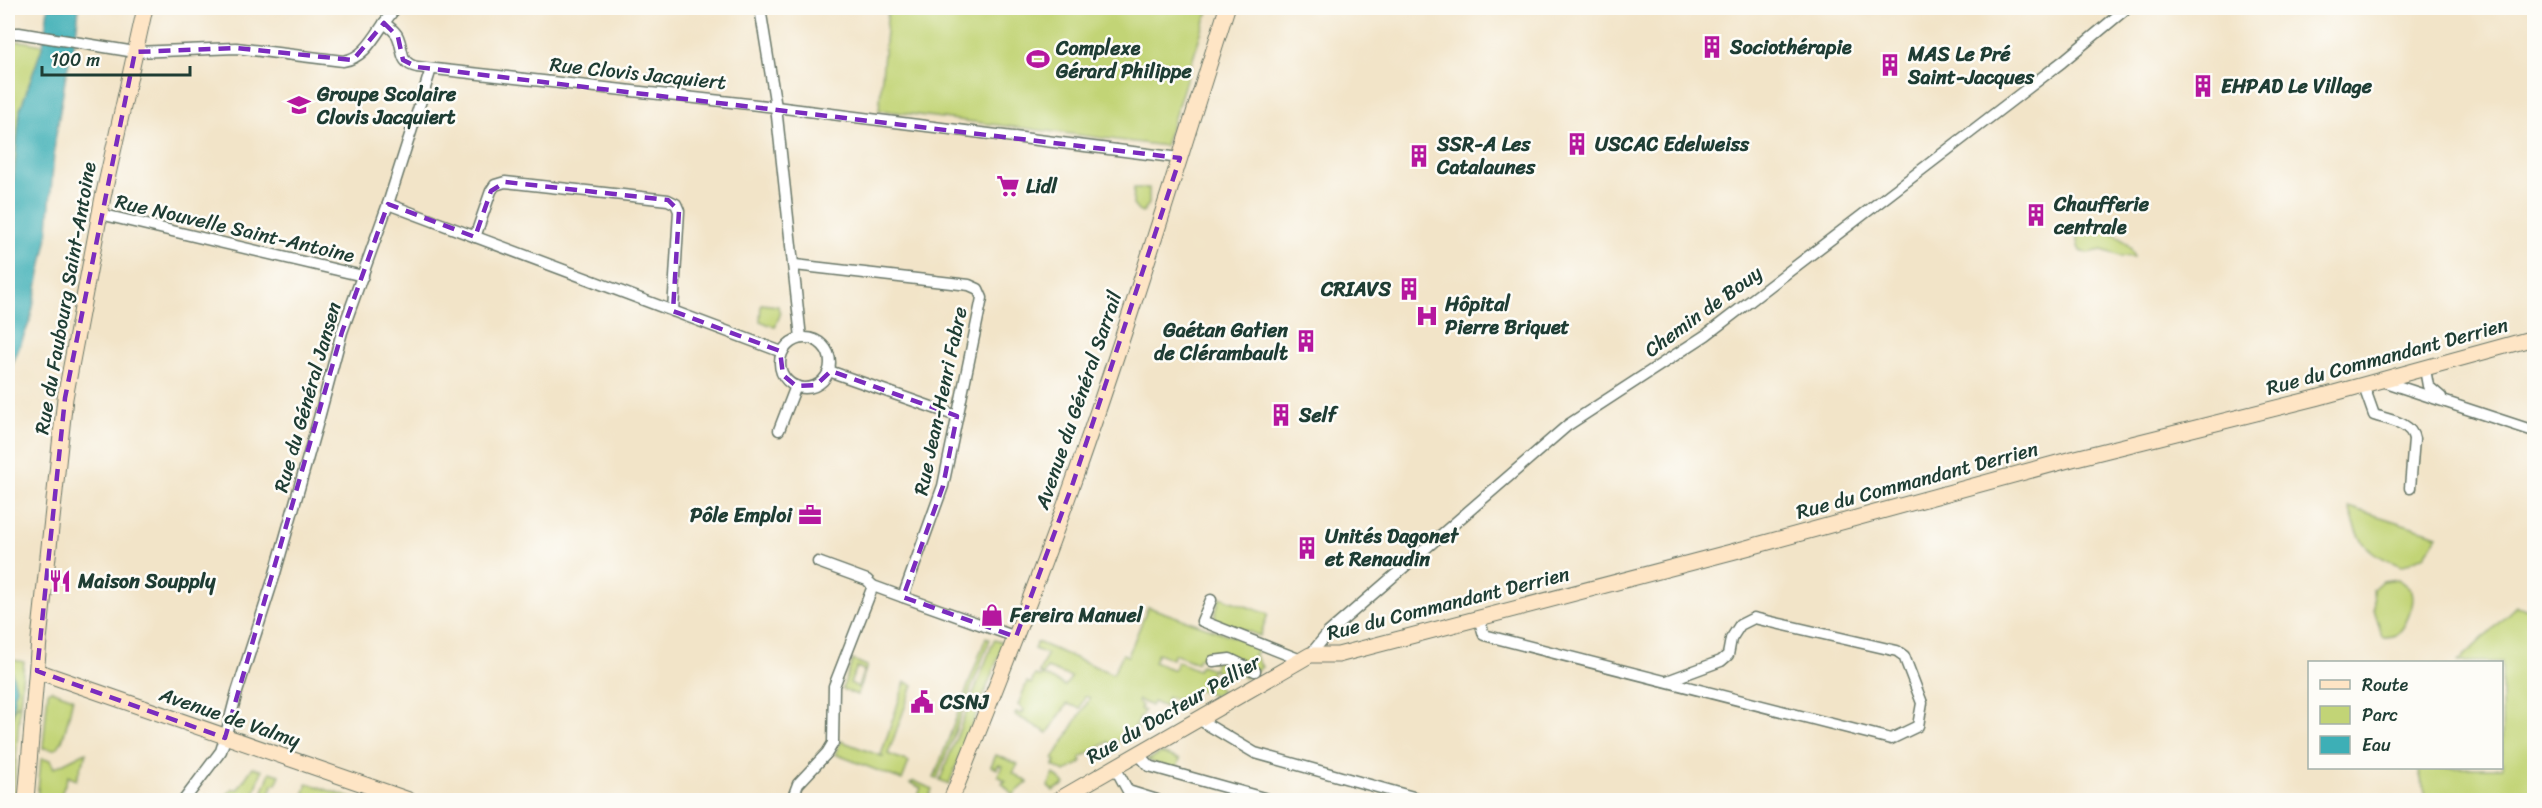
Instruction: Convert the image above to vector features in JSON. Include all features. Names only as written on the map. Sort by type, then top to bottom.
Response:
[{"type":"main road","name":"Rue du Faubourg Saint-Antoine","points":[[26,801],[65,398],[100,214],[146,8]]},
{"type":"main road","name":"Avenue du Général Sarrail","points":[[951,801],[1016,638],[1073,483],[1227,8]]},
{"type":"main road","name":"Rue du Commandant Derrien","points":[[1306,657],[1338,656],[2072,459],[2316,398],[2535,338]]},
{"type":"main road","name":"Rue du Docteur Pellier","points":[[1059,801],[1306,657]]},
{"type":"main road","name":"Avenue de Valmy","points":[[37,671],[409,801]]},
{"type":"street","points":[[8,33],[135,52],[236,48],[343,61],[353,60],[362,54],[396,8]]},
{"type":"street","points":[[760,8],[776,107],[795,265],[801,338]]},
{"type":"street","name":"Chemin de Bouy","points":[[1306,657],[1328,633],[1568,425],[1706,335],[2062,62],[2127,8]]},
{"type":"street","name":"Rue Clovis Jacquiert","points":[[384,23],[398,37],[403,60],[409,65],[431,69],[776,107],[1180,158]]},
{"type":"street","name":"Rue du Général Jansen","points":[[184,801],[221,751],[316,430],[342,332],[388,204],[431,69]]},
{"type":"street","points":[[475,237],[491,191],[495,185],[505,182],[668,200],[676,204],[679,212],[673,311]]},
{"type":"street","points":[[388,204],[782,352]]},
{"type":"street","name":"Rue Nouvelle Saint-Antoine","points":[[100,214],[363,276]]},
{"type":"street","name":"Rue Jean-Henri Fabre","points":[[795,265],[969,285],[978,290],[982,298],[943,486],[903,597]]},
{"type":"street","points":[[801,338],[810,338],[824,346],[830,362],[829,371],[816,386],[795,386],[788,382],[780,368],[782,352],[787,345],[801,338]]},
{"type":"street","points":[[2425,369],[2425,378],[2431,389],[2449,402]]},
{"type":"street","points":[[829,371],[957,416]]},
{"type":"street","points":[[2410,488],[2413,432],[2408,427],[2374,415],[2369,382],[2392,383],[2535,431]]},
{"type":"street","points":[[779,430],[795,386]]},
{"type":"street","points":[[818,562],[867,580],[873,585],[903,597],[1016,638]]},
{"type":"street","points":[[792,801],[798,784],[827,753],[833,743],[834,686],[873,585]]},
{"type":"street","points":[[1211,600],[1202,621],[1306,657]]},
{"type":"street","points":[[1479,618],[1484,635],[1891,739],[1918,726],[1922,703],[1904,656],[1896,651],[1754,618],[1740,625],[1731,639],[1728,655],[1721,661],[1667,681]]},
{"type":"street","points":[[1213,661],[1230,659],[1254,671]]},
{"type":"street","points":[[1198,719],[1255,753],[1424,801]]},
{"type":"street","points":[[1138,754],[1149,766],[1272,801]]},
{"type":"street","points":[[1115,767],[1128,791],[1158,801]]},
{"type":"highlighted area","points":[[384,23],[398,37],[403,60],[417,67],[1180,158],[1073,483],[1016,637],[903,597],[943,486],[957,416],[831,371],[816,385],[796,386],[783,375],[780,351],[673,311],[679,211],[668,200],[505,182],[491,191],[475,237],[388,204],[342,332],[225,738],[37,671],[65,398],[135,52],[236,48],[353,60]]},
{"type":"green space","name":"Complexe Gérard Philippe","points":[[888,8],[1209,8],[1165,146],[879,110]]},
{"type":"green space","points":[[21,41],[43,45],[20,110],[8,218],[8,43]]},
{"type":"green space","points":[[1134,188],[1149,188],[1149,204],[1142,213],[1133,205]]},
{"type":"green space","points":[[2096,225],[2119,237],[2129,247],[2134,257],[2120,256],[2102,250],[2087,253],[2080,251],[2077,241],[2079,233]]},
{"type":"green space","points":[[761,304],[778,306],[780,315],[775,327],[760,321]]},
{"type":"green space","points":[[2349,507],[2438,535],[2425,555],[2402,566],[2379,556],[2365,545]]},
{"type":"green space","points":[[2398,579],[2412,592],[2411,609],[2399,632],[2394,636],[2382,637],[2374,609],[2373,589],[2382,581]]},
{"type":"green space","points":[[1220,597],[1268,614],[1260,636],[1214,619]]},
{"type":"green space","points":[[2516,606],[2534,610],[2534,800],[2427,800],[2418,769],[2503,769],[2503,661],[2459,661]]},
{"type":"green space","points":[[1148,607],[1263,647],[1254,654],[1262,667],[1244,678],[1240,672],[1244,669],[1240,663],[1224,674],[1213,670],[1216,662],[1199,658],[1197,663],[1174,654],[1172,659],[1158,653],[1154,662],[1174,670],[1177,661],[1198,670],[1201,665],[1212,669],[1210,674],[1222,691],[1214,696],[1196,689],[1180,701],[1168,697],[1165,707],[1153,702],[1151,706],[1139,700],[1142,706],[1140,709],[1144,711],[1135,727],[1138,728],[1136,730],[1111,745],[1108,742],[1080,758],[1082,762],[1065,772],[1053,766],[1056,761],[1053,759],[1090,698],[1085,696],[1080,708],[1067,704],[1048,733],[1015,715],[1016,712],[1022,714],[1024,710],[1018,705],[1027,682],[1031,684],[1035,675],[1041,677],[1043,675],[1039,673],[1047,654],[1034,649],[1037,642],[1113,674],[1123,654],[1128,656]],"holes":[[[1047,668],[1071,677],[1071,678],[1065,686],[1043,675]]]},
{"type":"green space","points":[[986,637],[990,639],[937,779],[934,778]]},
{"type":"green space","points":[[994,640],[1004,643],[949,784],[940,780]]},
{"type":"green space","points":[[8,659],[24,662],[20,703],[8,711]]},
{"type":"green space","points":[[853,660],[867,666],[857,695],[842,689]],"holes":[[[857,667],[864,670],[858,687],[850,683]]]},
{"type":"green space","points":[[905,682],[913,685],[888,754],[909,762],[902,780],[835,754],[841,741],[884,757],[881,755]]},
{"type":"green space","points":[[51,690],[73,698],[60,745],[54,749],[43,748],[48,692]]},
{"type":"green space","points":[[20,704],[13,800],[8,800],[8,755],[14,709]]},
{"type":"green space","points":[[86,752],[76,780],[68,776],[59,800],[37,800],[41,759],[50,760],[54,768]]},
{"type":"green space","points":[[1161,753],[1180,759],[1176,771],[1147,760]]},
{"type":"green space","points":[[996,755],[1018,764],[1013,773],[1028,782],[1013,795],[1002,783],[1006,781],[998,776],[1002,766],[998,765],[997,769],[991,766]]},
{"type":"green space","points":[[253,767],[262,770],[252,800],[223,800],[232,789],[238,789]]},
{"type":"green space","points":[[270,772],[280,775],[276,784],[273,784],[268,800],[260,800]]},
{"type":"green space","points":[[1054,774],[1065,784],[1053,791],[1048,786]]},
{"type":"green space","points":[[914,781],[932,789],[928,800],[916,800],[921,788],[910,783]]},
{"type":"green space","points":[[307,783],[354,799],[306,800],[304,793]]},
{"type":"water","points":[[48,8],[79,8],[76,35],[66,75],[55,141],[47,241],[30,321],[8,375],[8,218],[20,110],[43,45]]},
{"type":"water","points":[[8,659],[16,687],[8,741]]},
{"type":"place","name":"Sociothérapie","points":[[1712,47]]},
{"type":"place","name":"Complexe Gérard Philippe","points":[[1038,59]]},
{"type":"place","name":"MAS Le Pré Saint-Jacques","points":[[1890,65]]},
{"type":"place","name":"EHPAD Le Village","points":[[2203,86]]},
{"type":"place","name":"Groupe Scolaire Clovis Jacquiert","points":[[299,105]]},
{"type":"place","name":"USCAC Edelweiss","points":[[1577,144]]},
{"type":"place","name":"SSR-A Les Catalaunes","points":[[1419,156]]},
{"type":"place","name":"Lidl","points":[[1008,186]]},
{"type":"place","name":"Chaufferie centrale","points":[[2036,215]]},
{"type":"place","name":"CRIAVS","points":[[1409,289]]},
{"type":"place","name":"Hôpital Pierre Briquet","points":[[1427,316]]},
{"type":"place","name":"Gaétan Gatien de Clérambault","points":[[1306,341]]},
{"type":"place","name":"Self","points":[[1281,415]]},
{"type":"place","name":"Pôle Emploi","points":[[810,515]]},
{"type":"place","name":"Unités Dagonet et Renaudin","points":[[1307,548]]},
{"type":"place","name":"Maison Soupply","points":[[60,581]]},
{"type":"place","name":"Fereira Manuel","points":[[992,615]]},
{"type":"place","name":"CSNJ","points":[[922,702]]}]
